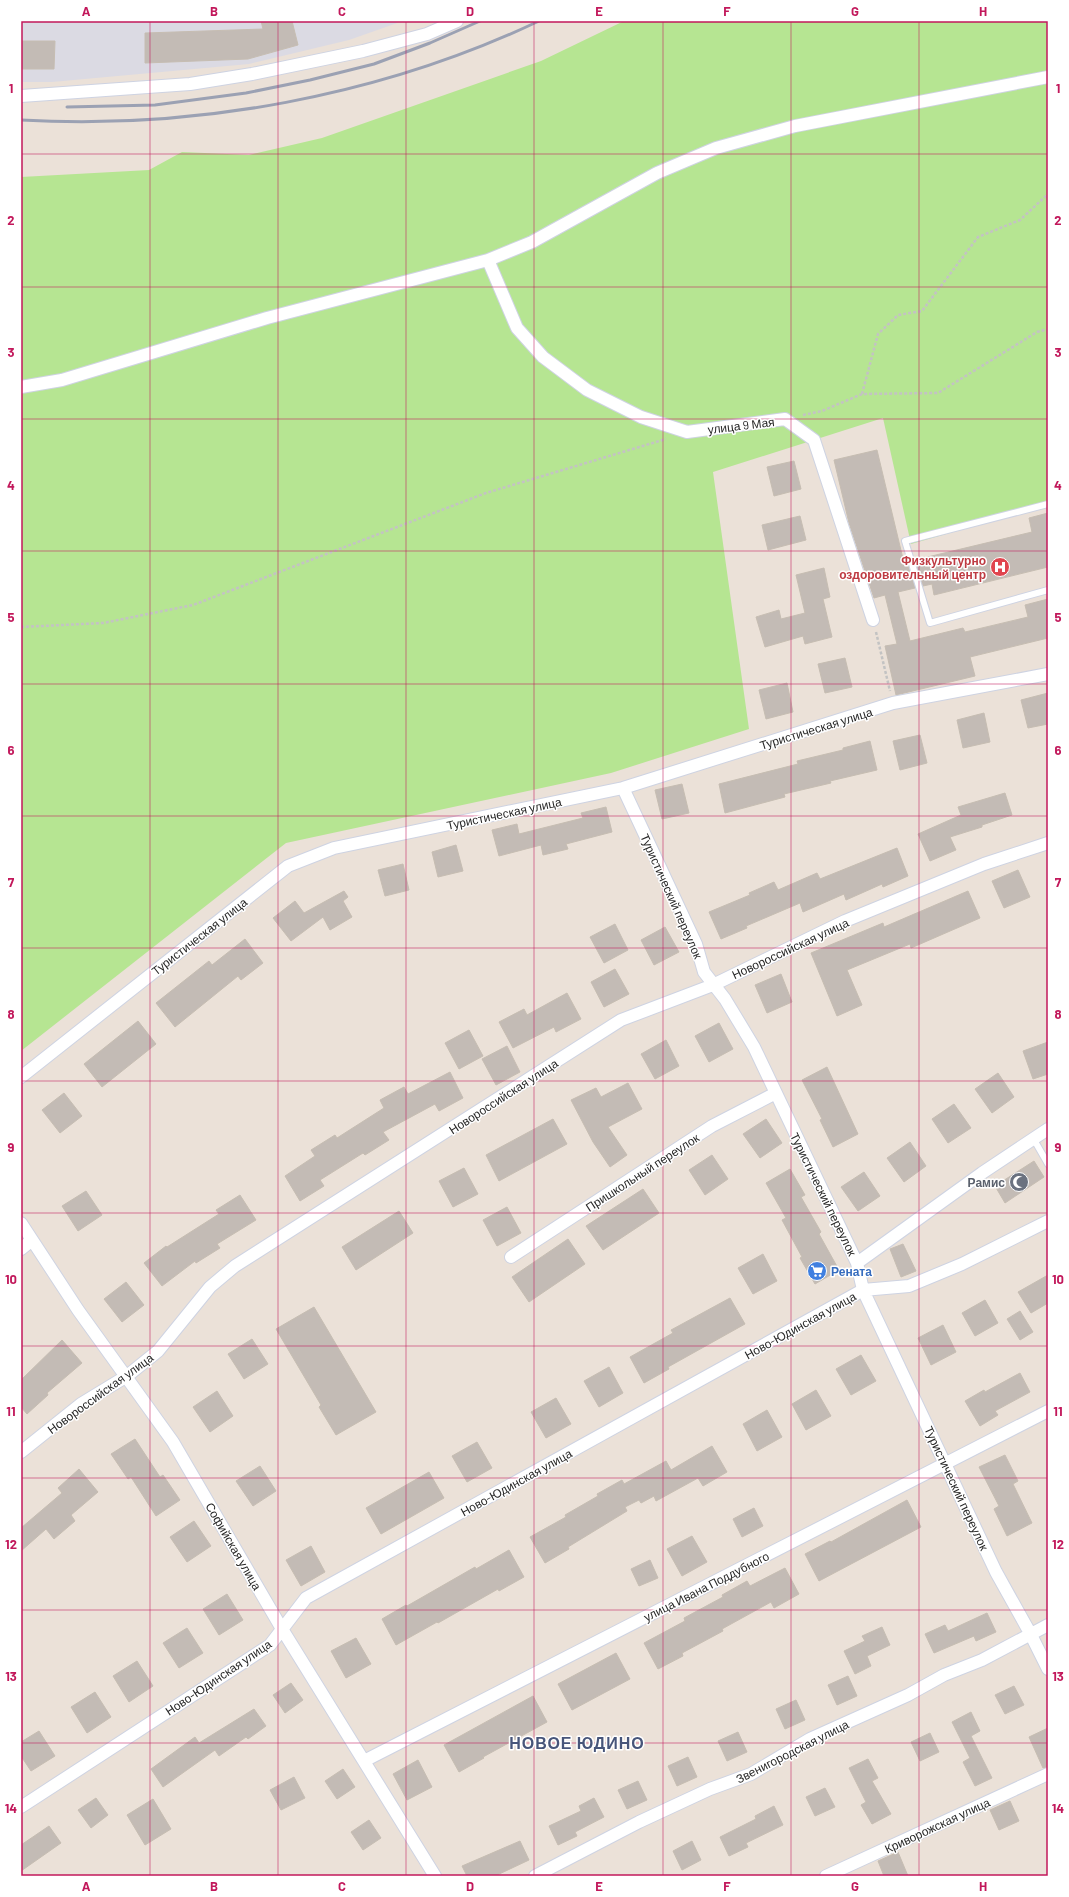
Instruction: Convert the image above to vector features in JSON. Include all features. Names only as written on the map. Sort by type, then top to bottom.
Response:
[{"type":"street","points":[[21,96],[190,84],[252,74],[363,51],[428,34],[458,21]]},
{"type":"street","points":[[21,387],[62,380],[267,318],[488,260],[532,242],[657,173],[716,148],[795,126],[1048,77]]},
{"type":"street","name":"улица 9 Мая","points":[[488,260],[517,328],[543,357],[587,390],[641,417],[687,432],[785,420],[814,440],[873,620]]},
{"type":"street","name":"Туристическая улица","points":[[21,1077],[288,866],[334,848],[623,788],[893,703],[1048,674]]},
{"type":"street","name":"Туристический переулок","points":[[623,788],[696,944],[704,972],[725,999],[754,1047],[857,1263],[864,1290],[996,1572],[1048,1669]]},
{"type":"street","name":"Новороссийская улица","points":[[21,1452],[81,1404],[127,1376],[158,1351],[210,1288],[236,1266],[621,1020],[714,985],[845,922],[984,864],[1048,844]]},
{"type":"street","name":"Пришкольный переулок","points":[[511,1257],[712,1126],[776,1093]]},
{"type":"street","points":[[857,1263],[1048,1128]]},
{"type":"street","name":"Ново-Юдинская улица","points":[[21,1807],[270,1645],[306,1598],[864,1290],[909,1286],[962,1264],[1048,1221]]},
{"type":"street","name":"Софийская улица","points":[[21,1223],[78,1310],[127,1376],[173,1442],[282,1629],[435,1876]]},
{"type":"street","points":[[21,1249],[32,1240]]},
{"type":"street","name":"улица Ивана Поддубного","points":[[364,1761],[1048,1411]]},
{"type":"street","name":"Звенигородская улица","points":[[535,1876],[639,1822],[710,1789],[752,1774],[810,1739],[908,1695],[944,1675],[982,1660],[1030,1633],[1048,1625]]},
{"type":"street","name":"Криворожская улица","points":[[826,1876],[1048,1774]]},
{"type":"lane","points":[[1048,504],[905,541],[930,623],[1048,590]]},
{"type":"lane","points":[[1033,1138],[1048,1164]]},
{"type":"path","points":[[862,394],[878,334],[898,315],[922,311],[978,237],[1020,220],[1048,194]]},
{"type":"path","points":[[785,420],[822,411],[862,394],[938,393],[1037,332],[1048,329]]},
{"type":"path","points":[[21,628],[103,623],[193,605],[486,493],[595,462],[687,432]]},
{"type":"path","points":[[873,620],[893,703]]},
{"type":"shaded area","points":[[21,21],[403,21],[349,40],[249,64],[52,82],[21,82]]},
{"type":"green space","points":[[624,21],[1048,21],[1048,505],[911,544],[883,418],[713,472],[749,729],[611,773],[286,843],[21,1051],[21,177],[149,170],[182,152],[249,155],[322,138],[541,61]]},
{"type":"building","points":[[261,21],[292,21],[298,45],[248,59],[145,63],[145,33],[263,29]]},
{"type":"building","points":[[21,41],[55,41],[54,69],[21,69]]},
{"type":"building","points":[[877,450],[904,563],[907,562],[915,588],[898,592],[910,641],[963,628],[965,632],[1028,617],[1025,605],[1048,599],[1048,638],[970,657],[975,676],[896,695],[885,646],[897,644],[885,595],[874,598],[849,523],[834,460]]},
{"type":"building","points":[[794,461],[801,489],[774,496],[767,467]]},
{"type":"building","points":[[1048,513],[1048,567],[934,595],[932,584],[923,586],[915,560],[1032,532],[1029,518]]},
{"type":"building","points":[[800,516],[806,540],[768,550],[762,525]]},
{"type":"building","points":[[824,568],[830,597],[823,599],[832,637],[805,644],[803,636],[765,647],[756,617],[779,610],[781,619],[805,613],[796,575]]},
{"type":"building","points":[[845,658],[852,687],[825,693],[818,664]]},
{"type":"building","points":[[787,683],[793,712],[766,719],[759,690]]},
{"type":"building","points":[[1048,693],[1048,724],[1028,728],[1021,700]]},
{"type":"building","points":[[984,713],[990,742],[963,748],[957,720]]},
{"type":"building","points":[[920,735],[927,763],[900,770],[893,741]]},
{"type":"building","points":[[870,741],[877,770],[784,794],[785,797],[725,813],[719,784],[798,764],[797,761],[843,750],[843,748]]},
{"type":"building","points":[[682,784],[689,813],[662,819],[655,790]]},
{"type":"building","points":[[1005,793],[1012,815],[982,825],[982,827],[950,837],[956,850],[930,861],[918,834],[961,815],[958,807]]},
{"type":"building","points":[[606,807],[612,832],[566,844],[568,849],[543,855],[541,845],[499,856],[492,830],[517,824],[519,834],[583,818],[581,813]]},
{"type":"building","points":[[456,845],[463,871],[438,877],[432,852]]},
{"type":"building","points":[[897,848],[908,876],[883,887],[882,884],[846,900],[844,894],[803,912],[800,903],[746,926],[747,928],[721,939],[709,912],[750,895],[749,893],[774,882],[778,890],[817,873],[820,879]]},
{"type":"building","points":[[403,864],[409,890],[385,896],[378,870]]},
{"type":"building","points":[[1018,870],[1030,897],[1004,908],[992,881]]},
{"type":"building","points":[[344,891],[348,897],[343,901],[352,917],[330,930],[323,917],[291,941],[273,918],[295,901],[304,913]]},
{"type":"building","points":[[968,891],[980,918],[911,948],[910,944],[847,970],[862,1005],[837,1016],[811,953],[883,923],[884,927]]},
{"type":"building","points":[[615,924],[628,950],[604,963],[590,937]]},
{"type":"building","points":[[665,927],[679,952],[654,965],[641,940]]},
{"type":"building","points":[[245,939],[263,963],[241,980],[238,976],[175,1027],[156,1003],[209,961],[212,965]]},
{"type":"building","points":[[615,969],[629,994],[604,1007],[591,982]]},
{"type":"building","points":[[781,974],[792,1002],[767,1013],[755,985]]},
{"type":"building","points":[[567,993],[581,1019],[556,1032],[554,1027],[513,1048],[499,1022],[524,1009],[527,1015]]},
{"type":"building","points":[[138,1021],[156,1044],[102,1087],[84,1064]]},
{"type":"building","points":[[719,1023],[733,1049],[709,1062],[695,1036]]},
{"type":"building","points":[[469,1030],[483,1056],[459,1069],[445,1043]]},
{"type":"building","points":[[666,1040],[679,1066],[655,1079],[641,1054]]},
{"type":"building","points":[[1048,1042],[1048,1074],[1033,1079],[1023,1051]]},
{"type":"building","points":[[507,1046],[520,1072],[496,1085],[482,1059]]},
{"type":"building","points":[[827,1067],[858,1134],[833,1147],[820,1120],[822,1119],[802,1080]]},
{"type":"building","points":[[450,1072],[463,1098],[439,1111],[435,1104],[383,1132],[389,1140],[365,1155],[363,1153],[320,1180],[324,1186],[300,1201],[285,1176],[315,1156],[311,1150],[335,1135],[337,1138],[384,1108],[380,1100],[404,1087],[408,1094]]},
{"type":"building","points":[[998,1073],[1014,1097],[992,1113],[975,1089]]},
{"type":"building","points":[[628,1083],[642,1109],[608,1127],[627,1155],[610,1167],[593,1142],[571,1100],[596,1088],[601,1097]]},
{"type":"building","points":[[64,1093],[82,1116],[60,1133],[42,1110]]},
{"type":"building","points":[[954,1104],[971,1128],[948,1143],[932,1119]]},
{"type":"building","points":[[553,1119],[567,1144],[499,1181],[486,1155]]},
{"type":"building","points":[[766,1119],[782,1143],[760,1158],[743,1134]]},
{"type":"building","points":[[910,1142],[926,1166],[904,1182],[887,1158]]},
{"type":"building","points":[[712,1155],[728,1179],[705,1195],[689,1170]]},
{"type":"building","name":"Рамис","points":[[1034,1161],[1044,1177],[1005,1203],[995,1186]]},
{"type":"building","points":[[464,1168],[478,1194],[453,1207],[439,1181]]},
{"type":"building","points":[[790,1169],[805,1195],[801,1197],[821,1232],[819,1234],[839,1270],[815,1284],[800,1258],[802,1257],[782,1220],[786,1218],[766,1183]]},
{"type":"building","points":[[864,1172],[880,1196],[858,1211],[841,1187]]},
{"type":"building","points":[[643,1189],[659,1213],[603,1250],[586,1226]]},
{"type":"building","points":[[86,1191],[102,1215],[78,1231],[62,1206]]},
{"type":"building","points":[[240,1195],[256,1220],[217,1244],[220,1248],[196,1263],[195,1261],[162,1286],[144,1263],[166,1246],[167,1247],[219,1214],[216,1210]]},
{"type":"building","points":[[507,1207],[521,1233],[497,1246],[483,1220]]},
{"type":"building","points":[[399,1211],[413,1233],[356,1270],[342,1247]]},
{"type":"building","points":[[568,1239],[585,1264],[529,1302],[512,1277]]},
{"type":"building","points":[[903,1244],[916,1271],[901,1277],[890,1249]]},
{"type":"building","points":[[763,1254],[777,1281],[753,1294],[738,1268]]},
{"type":"building","points":[[1048,1275],[1048,1303],[1031,1313],[1018,1292]]},
{"type":"building","points":[[126,1282],[144,1305],[122,1322],[104,1299]]},
{"type":"building","points":[[730,1298],[745,1324],[668,1367],[669,1369],[644,1383],[630,1357],[673,1333],[671,1330]]},
{"type":"building","points":[[985,1300],[998,1323],[975,1336],[962,1313]]},
{"type":"building","points":[[314,1307],[376,1412],[336,1435],[319,1407],[321,1405],[276,1329]]},
{"type":"building","points":[[1020,1311],[1033,1332],[1020,1340],[1007,1319]]},
{"type":"building","points":[[943,1325],[956,1352],[931,1365],[918,1338]]},
{"type":"building","points":[[252,1339],[268,1364],[244,1379],[228,1354]]},
{"type":"building","points":[[62,1340],[82,1363],[47,1393],[48,1395],[27,1414],[21,1407],[21,1380]]},
{"type":"building","points":[[861,1355],[876,1381],[851,1395],[836,1369]]},
{"type":"building","points":[[609,1367],[623,1393],[599,1407],[584,1381]]},
{"type":"building","points":[[1020,1373],[1030,1392],[995,1411],[998,1415],[980,1426],[965,1401]]},
{"type":"building","points":[[816,1390],[831,1416],[806,1430],[792,1404]]},
{"type":"building","points":[[217,1391],[233,1416],[210,1432],[193,1407]]},
{"type":"building","points":[[556,1398],[571,1424],[546,1438],[531,1412]]},
{"type":"building","points":[[767,1410],[782,1437],[757,1451],[743,1424]]},
{"type":"building","points":[[135,1439],[160,1477],[163,1475],[180,1500],[156,1516],[131,1477],[128,1479],[111,1454]]},
{"type":"building","points":[[477,1442],[492,1468],[467,1482],[452,1456]]},
{"type":"building","points":[[712,1446],[727,1472],[703,1486],[698,1478],[656,1501],[654,1496],[641,1503],[639,1500],[625,1507],[627,1511],[545,1563],[530,1537],[566,1517],[565,1515],[622,1480],[624,1484],[666,1461],[671,1470]]},
{"type":"building","points":[[1005,1455],[1018,1481],[1013,1484],[1032,1523],[1007,1536],[994,1509],[999,1506],[979,1467]]},
{"type":"building","points":[[260,1466],[276,1491],[253,1506],[236,1481]]},
{"type":"building","points":[[79,1469],[98,1492],[71,1515],[75,1521],[54,1539],[46,1529],[21,1551],[21,1528],[62,1493],[58,1488]]},
{"type":"building","points":[[429,1472],[444,1498],[381,1534],[366,1508]]},
{"type":"building","points":[[907,1500],[921,1527],[819,1581],[805,1554],[830,1541],[831,1542]]},
{"type":"building","points":[[754,1508],[763,1526],[742,1537],[733,1519]]},
{"type":"building","points":[[194,1521],[211,1546],[187,1562],[170,1537]]},
{"type":"building","points":[[692,1536],[707,1562],[682,1576],[667,1549]]},
{"type":"building","points":[[311,1546],[325,1572],[301,1586],[286,1560]]},
{"type":"building","points":[[509,1550],[524,1577],[499,1591],[498,1589],[396,1645],[382,1619],[475,1567],[476,1569]]},
{"type":"building","points":[[650,1560],[658,1578],[639,1586],[631,1569]]},
{"type":"building","points":[[785,1568],[799,1594],[774,1608],[771,1602],[722,1629],[723,1631],[682,1653],[683,1656],[658,1669],[644,1643],[685,1621],[684,1618],[723,1597],[722,1595],[747,1581],[750,1586]]},
{"type":"building","points":[[227,1594],[243,1620],[219,1635],[203,1609]]},
{"type":"building","points":[[987,1613],[996,1632],[976,1641],[974,1636],[934,1653],[925,1634],[945,1625],[948,1631]]},
{"type":"building","points":[[882,1627],[890,1645],[867,1656],[871,1666],[855,1674],[844,1651],[865,1641],[862,1636]]},
{"type":"building","points":[[187,1628],[203,1653],[179,1668],[163,1643]]},
{"type":"building","points":[[356,1638],[371,1664],[346,1678],[331,1651]]},
{"type":"building","points":[[616,1653],[630,1679],[572,1710],[558,1684]]},
{"type":"building","points":[[137,1661],[153,1686],[129,1702],[113,1676]]},
{"type":"building","points":[[848,1676],[857,1696],[837,1705],[828,1685]]},
{"type":"building","points":[[291,1683],[303,1700],[285,1713],[273,1695]]},
{"type":"building","points":[[1014,1686],[1024,1705],[1005,1714],[995,1695]]},
{"type":"building","points":[[95,1692],[111,1717],[87,1733],[71,1707]]},
{"type":"building","points":[[533,1696],[547,1722],[459,1772],[444,1745]]},
{"type":"building","points":[[796,1700],[805,1720],[785,1729],[776,1709]]},
{"type":"building","points":[[254,1709],[266,1726],[248,1739],[246,1737],[219,1756],[215,1750],[163,1787],[151,1769],[195,1737],[199,1743]]},
{"type":"building","points":[[971,1712],[980,1731],[971,1736],[992,1778],[975,1786],[963,1762],[970,1758],[952,1722]]},
{"type":"building","points":[[1048,1728],[1048,1767],[1043,1768],[1029,1737]]},
{"type":"building","points":[[39,1731],[55,1756],[31,1771],[21,1756],[21,1742]]},
{"type":"building","points":[[738,1732],[747,1752],[727,1761],[718,1741]]},
{"type":"building","points":[[930,1733],[939,1752],[920,1761],[911,1742]]},
{"type":"building","points":[[688,1757],[697,1777],[677,1786],[668,1766]]},
{"type":"building","points":[[868,1759],[878,1778],[872,1781],[891,1814],[872,1824],[861,1805],[866,1802],[849,1768]]},
{"type":"building","points":[[418,1760],[432,1787],[407,1800],[393,1774]]},
{"type":"building","points":[[343,1769],[355,1787],[337,1799],[325,1781]]},
{"type":"building","points":[[294,1777],[305,1798],[281,1810],[270,1790]]},
{"type":"building","points":[[638,1781],[647,1800],[627,1809],[618,1790]]},
{"type":"building","points":[[825,1788],[835,1807],[815,1816],[806,1797]]},
{"type":"building","points":[[96,1798],[108,1815],[91,1828],[78,1810]]},
{"type":"building","points":[[594,1798],[604,1817],[575,1832],[577,1836],[558,1845],[549,1826],[581,1811],[579,1806]]},
{"type":"building","points":[[153,1799],[171,1829],[145,1845],[127,1815]]},
{"type":"building","points":[[1010,1801],[1019,1821],[999,1830],[990,1810]]},
{"type":"building","points":[[774,1806],[783,1825],[746,1843],[748,1847],[729,1856],[720,1837],[756,1819],[755,1816]]},
{"type":"building","points":[[369,1820],[381,1838],[363,1850],[351,1832]]},
{"type":"building","points":[[49,1826],[61,1843],[21,1871],[21,1845]]},
{"type":"building","points":[[520,1841],[529,1860],[495,1876],[467,1876],[462,1866]]},
{"type":"building","points":[[692,1841],[701,1860],[682,1870],[673,1851]]},
{"type":"building","points":[[898,1852],[908,1876],[884,1876],[878,1861]]},
{"type":"railway","points":[[67,107],[155,105],[246,93],[310,80],[374,64],[430,43],[480,21]]},
{"type":"railway","points":[[21,120],[87,122],[153,119],[220,113],[286,102],[352,88],[416,70],[479,47],[539,21]]},
{"type":"place","name":"Физкультурно оздоровительный центр","points":[[1000,567]]},
{"type":"place","name":"Рамис","points":[[1019,1182]]},
{"type":"place","name":"Рената","points":[[817,1271]]},
{"type":"district","name":"НОВОЕ ЮДИНО","points":[[577,1742]]}]
